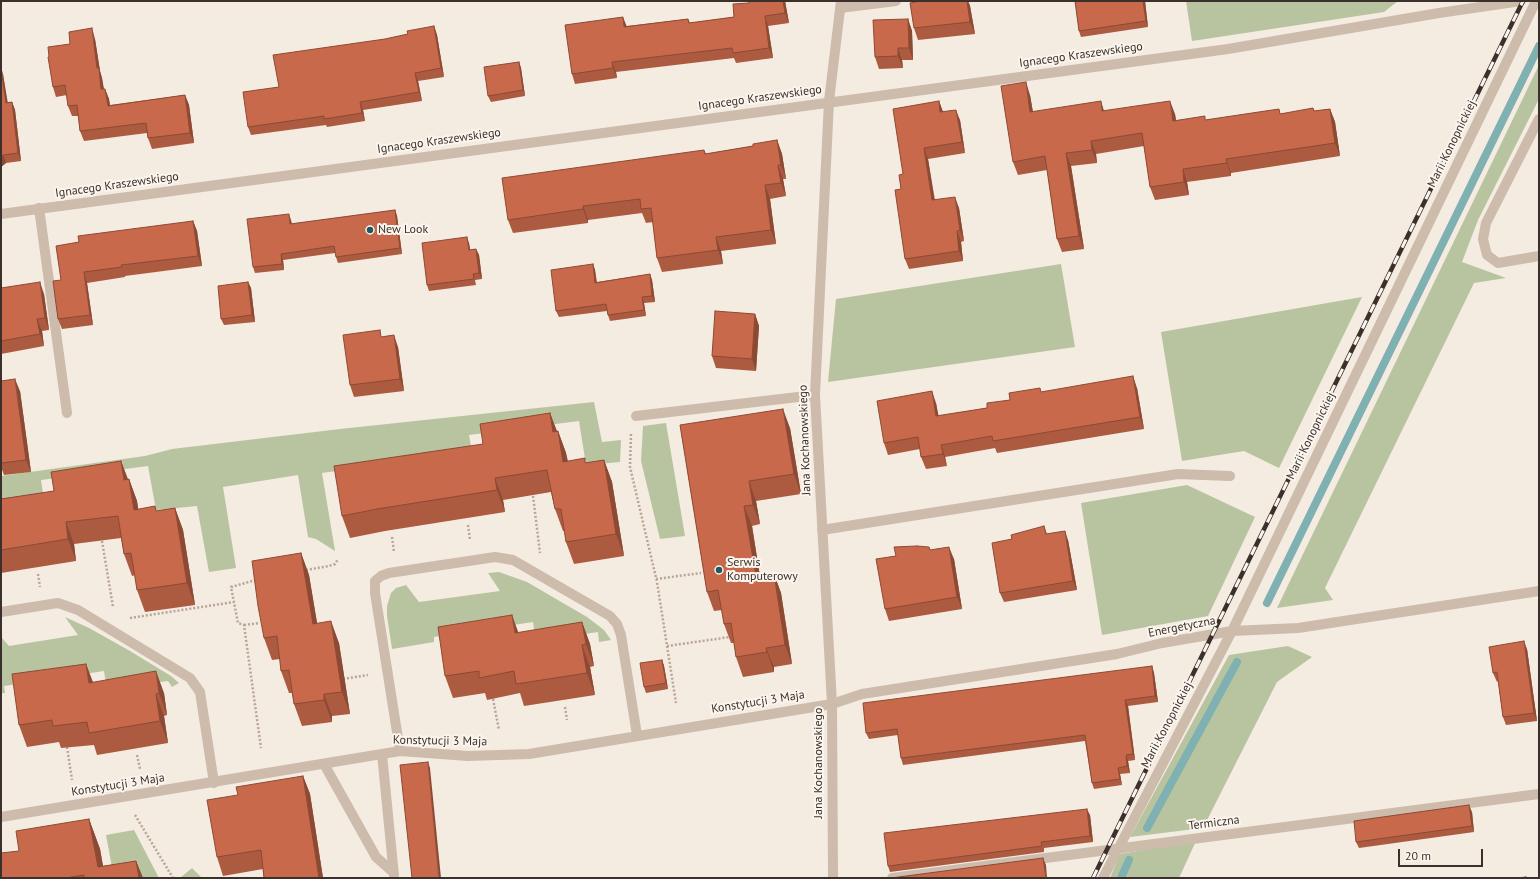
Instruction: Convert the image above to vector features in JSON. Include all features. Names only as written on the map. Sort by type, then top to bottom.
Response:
[{"type":"street","points":[[840,5],[896,1]]},
{"type":"street","name":"Ignacego Kraszewskiego","points":[[1,214],[1228,48],[1492,3],[1521,1]]},
{"type":"street","name":"Marii Konopnickiej","points":[[1103,878],[1232,631],[1536,1]]},
{"type":"street","name":"Jana Kochanowskiego","points":[[833,878],[832,704],[815,394],[829,101],[840,5]]},
{"type":"street","points":[[1539,119],[1486,223],[1483,239],[1487,254],[1498,263],[1539,256]]},
{"type":"street","points":[[39,208],[67,413]]},
{"type":"street","points":[[636,416],[815,394]]},
{"type":"street","points":[[822,530],[1178,474],[1230,476]]},
{"type":"street","points":[[400,751],[375,593],[375,581],[381,576],[389,573],[495,557],[513,560],[610,616],[617,624],[621,635],[637,735]]},
{"type":"street","name":"Energetyczna","points":[[832,704],[862,694],[1117,654],[1162,643],[1232,631],[1298,628],[1539,591]]},
{"type":"street","points":[[1,612],[58,603],[78,610],[190,678],[200,692],[214,783]]},
{"type":"street","name":"Konstytucji 3 Maja","points":[[1,817],[214,783],[400,751],[468,756],[528,754],[832,704]]},
{"type":"street","points":[[382,754],[394,875]]},
{"type":"street","points":[[324,764],[376,856],[394,875]]},
{"type":"street","name":"Termiczna","points":[[892,878],[1539,794]]},
{"type":"path","points":[[636,416],[631,433],[630,466],[656,580],[676,703]]},
{"type":"path","points":[[533,496],[542,562],[537,574]]},
{"type":"path","points":[[468,525],[471,543]]},
{"type":"path","points":[[392,537],[394,555]]},
{"type":"path","points":[[102,541],[114,615],[107,628]]},
{"type":"path","points":[[300,572],[335,564],[338,559]]},
{"type":"path","points":[[656,580],[701,573]]},
{"type":"path","points":[[38,574],[41,590]]},
{"type":"path","points":[[259,622],[244,625],[238,623],[232,587],[263,579]]},
{"type":"path","points":[[114,615],[126,618],[234,602]]},
{"type":"path","points":[[244,625],[261,748]]},
{"type":"path","points":[[667,646],[730,638]]},
{"type":"path","points":[[343,679],[369,674]]},
{"type":"path","points":[[494,698],[499,730]]},
{"type":"path","points":[[565,706],[567,720]]},
{"type":"path","points":[[67,748],[72,780]]},
{"type":"path","points":[[137,755],[140,769]]},
{"type":"path","points":[[135,814],[173,878]]},
{"type":"green space","points":[[1186,1],[1398,1],[1384,12],[1192,41]]},
{"type":"green space","points":[[1539,65],[1539,99],[1478,220],[1462,262],[1506,278],[1474,283],[1325,588],[1333,600],[1277,608]]},
{"type":"green space","points":[[1061,264],[1075,347],[828,382],[836,299]]},
{"type":"green space","points":[[1362,297],[1279,468],[1244,451],[1182,461],[1161,332]]},
{"type":"green space","points":[[594,402],[602,442],[621,440],[620,462],[586,465],[579,421],[469,435],[472,452],[322,473],[335,551],[316,539],[308,537],[298,475],[223,487],[236,568],[209,572],[197,506],[156,510],[148,466],[41,480],[44,500],[1,506],[1,476],[145,456],[172,449],[340,429]]},
{"type":"green space","points":[[666,423],[685,536],[660,539],[641,461],[643,426]]},
{"type":"green space","points":[[1187,485],[1255,517],[1208,616],[1102,635],[1081,503]]},
{"type":"green space","points":[[499,572],[527,582],[587,617],[604,630],[611,640],[599,642],[598,632],[536,641],[533,622],[434,637],[434,642],[392,649],[387,606],[391,593],[396,588],[406,585],[419,602],[500,591],[488,573]]},
{"type":"green space","points":[[65,617],[89,628],[130,651],[171,676],[179,683],[172,687],[168,681],[107,689],[104,671],[4,686],[5,693],[1,693],[1,637],[9,646],[78,635]]},
{"type":"green space","points":[[1288,646],[1312,657],[1277,682],[1203,828],[1130,837],[1229,655]]},
{"type":"green space","points":[[134,830],[159,878],[114,878],[106,835]]},
{"type":"green space","points":[[1196,841],[1179,878],[1110,878],[1120,854]]},
{"type":"green space","points":[[192,868],[202,878],[180,878]]},
{"type":"building","points":[[749,1],[783,1],[785,13],[765,16],[769,48],[733,53],[732,48],[612,62],[613,68],[572,74],[565,25],[623,17],[624,27],[688,19],[689,23],[734,17],[733,4],[749,3]]},
{"type":"building","points":[[920,1],[967,1],[970,22],[914,28],[910,3]]},
{"type":"building","points":[[1075,1],[1143,1],[1146,21],[1079,31]]},
{"type":"building","points":[[908,19],[909,48],[898,48],[898,56],[875,57],[873,20]]},
{"type":"building","points":[[434,26],[441,68],[415,73],[419,92],[360,102],[362,113],[324,119],[324,116],[248,127],[243,92],[279,87],[273,55],[385,39],[408,34],[407,31]]},
{"type":"building","points":[[92,28],[101,89],[105,89],[108,106],[185,95],[190,133],[148,138],[146,123],[80,131],[77,105],[68,106],[65,85],[53,87],[48,57],[48,47],[70,44],[69,32]]},
{"type":"building","points":[[519,62],[523,90],[488,96],[484,67]]},
{"type":"building","points":[[1,69],[6,103],[12,102],[18,153],[3,155],[1,157]]},
{"type":"building","points":[[1026,82],[1030,112],[1101,101],[1102,111],[1170,101],[1173,121],[1205,116],[1205,120],[1279,109],[1280,114],[1313,108],[1314,111],[1330,109],[1335,143],[1226,159],[1227,163],[1183,169],[1184,182],[1150,187],[1142,133],[1091,141],[1092,150],[1066,153],[1079,236],[1057,239],[1045,156],[1013,162],[1001,86]]},
{"type":"building","points":[[939,101],[940,112],[956,110],[962,142],[924,148],[932,200],[955,197],[960,230],[957,231],[959,251],[905,259],[895,190],[901,189],[899,175],[903,174],[893,109]]},
{"type":"building","points":[[777,140],[781,165],[778,165],[781,183],[765,185],[771,230],[716,237],[718,250],[657,258],[651,208],[641,209],[640,199],[583,206],[583,209],[508,220],[502,178],[704,150],[705,154],[753,146],[753,144]]},
{"type":"building","points":[[395,210],[400,248],[336,257],[334,246],[281,254],[282,264],[253,267],[247,219],[289,214],[290,224]]},
{"type":"building","points":[[193,221],[198,256],[121,265],[122,267],[84,272],[90,315],[58,319],[53,281],[61,280],[56,246],[79,242],[78,236]]},
{"type":"building","points":[[467,237],[469,250],[476,249],[479,273],[473,274],[474,279],[427,285],[422,243]]},
{"type":"building","points":[[593,264],[595,283],[650,274],[652,296],[642,297],[644,310],[608,315],[606,304],[556,311],[551,270]]},
{"type":"building","points":[[40,282],[45,318],[37,319],[40,334],[1,341],[1,288]]},
{"type":"building","points":[[248,282],[252,315],[221,319],[218,286]]},
{"type":"building","points":[[715,311],[755,314],[752,359],[712,356]]},
{"type":"building","points":[[380,330],[381,337],[394,335],[400,379],[350,385],[343,335]]},
{"type":"building","points":[[1133,376],[1140,417],[993,441],[992,436],[941,445],[943,454],[921,457],[918,437],[884,443],[877,401],[932,391],[936,416],[987,408],[987,403],[1010,400],[1009,393],[1040,388],[1041,392]]},
{"type":"building","points":[[15,379],[26,460],[1,463],[1,381]]},
{"type":"building","points":[[783,409],[794,474],[749,481],[753,505],[744,506],[756,576],[774,574],[785,645],[766,648],[767,652],[736,657],[731,623],[724,624],[718,590],[707,592],[680,425]]},
{"type":"building","points":[[550,413],[553,432],[558,431],[563,462],[585,458],[585,463],[604,460],[616,534],[566,542],[561,509],[555,509],[547,470],[495,478],[497,490],[342,516],[334,466],[483,444],[480,424]]},
{"type":"building","points":[[121,461],[124,480],[129,479],[134,510],[155,506],[156,511],[175,508],[187,583],[137,590],[131,553],[124,554],[118,516],[66,522],[68,539],[1,550],[1,499],[54,491],[51,472]]},
{"type":"building","points":[[1044,526],[1046,534],[1065,531],[1073,581],[1000,593],[992,543],[1012,539],[1011,535]]},
{"type":"building","points":[[894,547],[929,547],[930,550],[949,547],[957,597],[885,609],[876,559],[896,556]]},
{"type":"building","points":[[301,553],[313,624],[331,621],[342,692],[324,694],[324,700],[294,704],[289,670],[281,671],[277,636],[264,638],[252,561]]},
{"type":"building","points":[[512,615],[515,633],[582,622],[586,644],[582,645],[587,673],[516,684],[514,671],[479,678],[479,671],[445,676],[438,627]]},
{"type":"building","points":[[1524,641],[1534,713],[1503,717],[1497,672],[1493,673],[1489,647]]},
{"type":"building","points":[[662,660],[666,683],[644,687],[640,663]]},
{"type":"building","points":[[86,664],[89,683],[156,671],[159,693],[156,694],[160,721],[89,733],[87,722],[53,726],[52,720],[19,725],[12,674]]},
{"type":"building","points":[[1152,666],[1155,696],[1125,700],[1133,754],[1126,755],[1127,766],[1118,768],[1120,779],[1092,783],[1085,735],[901,758],[897,729],[866,733],[863,703]]},
{"type":"building","points":[[428,762],[439,878],[412,878],[400,765]]},
{"type":"building","points":[[303,776],[319,878],[264,878],[261,850],[217,857],[207,800],[238,795],[236,787]]},
{"type":"building","points":[[1469,805],[1472,826],[1356,842],[1354,821]]},
{"type":"building","points":[[1087,809],[1090,836],[1041,842],[1042,846],[888,866],[884,833]]},
{"type":"building","points":[[89,819],[98,867],[136,861],[139,878],[84,878],[84,875],[65,878],[1,878],[1,853],[19,851],[16,831]]},
{"type":"building","points":[[1043,858],[1046,878],[891,878]]},
{"type":"waterway","points":[[1267,603],[1539,46]]},
{"type":"waterway","points":[[1147,828],[1237,662]]},
{"type":"waterway","points":[[1121,878],[1129,860]]},
{"type":"railway","points":[[1093,878],[1523,1]]},
{"type":"place","name":"New Look","points":[[370,230]]},
{"type":"place","name":"Serwis Komputerowy","points":[[719,570]]}]
